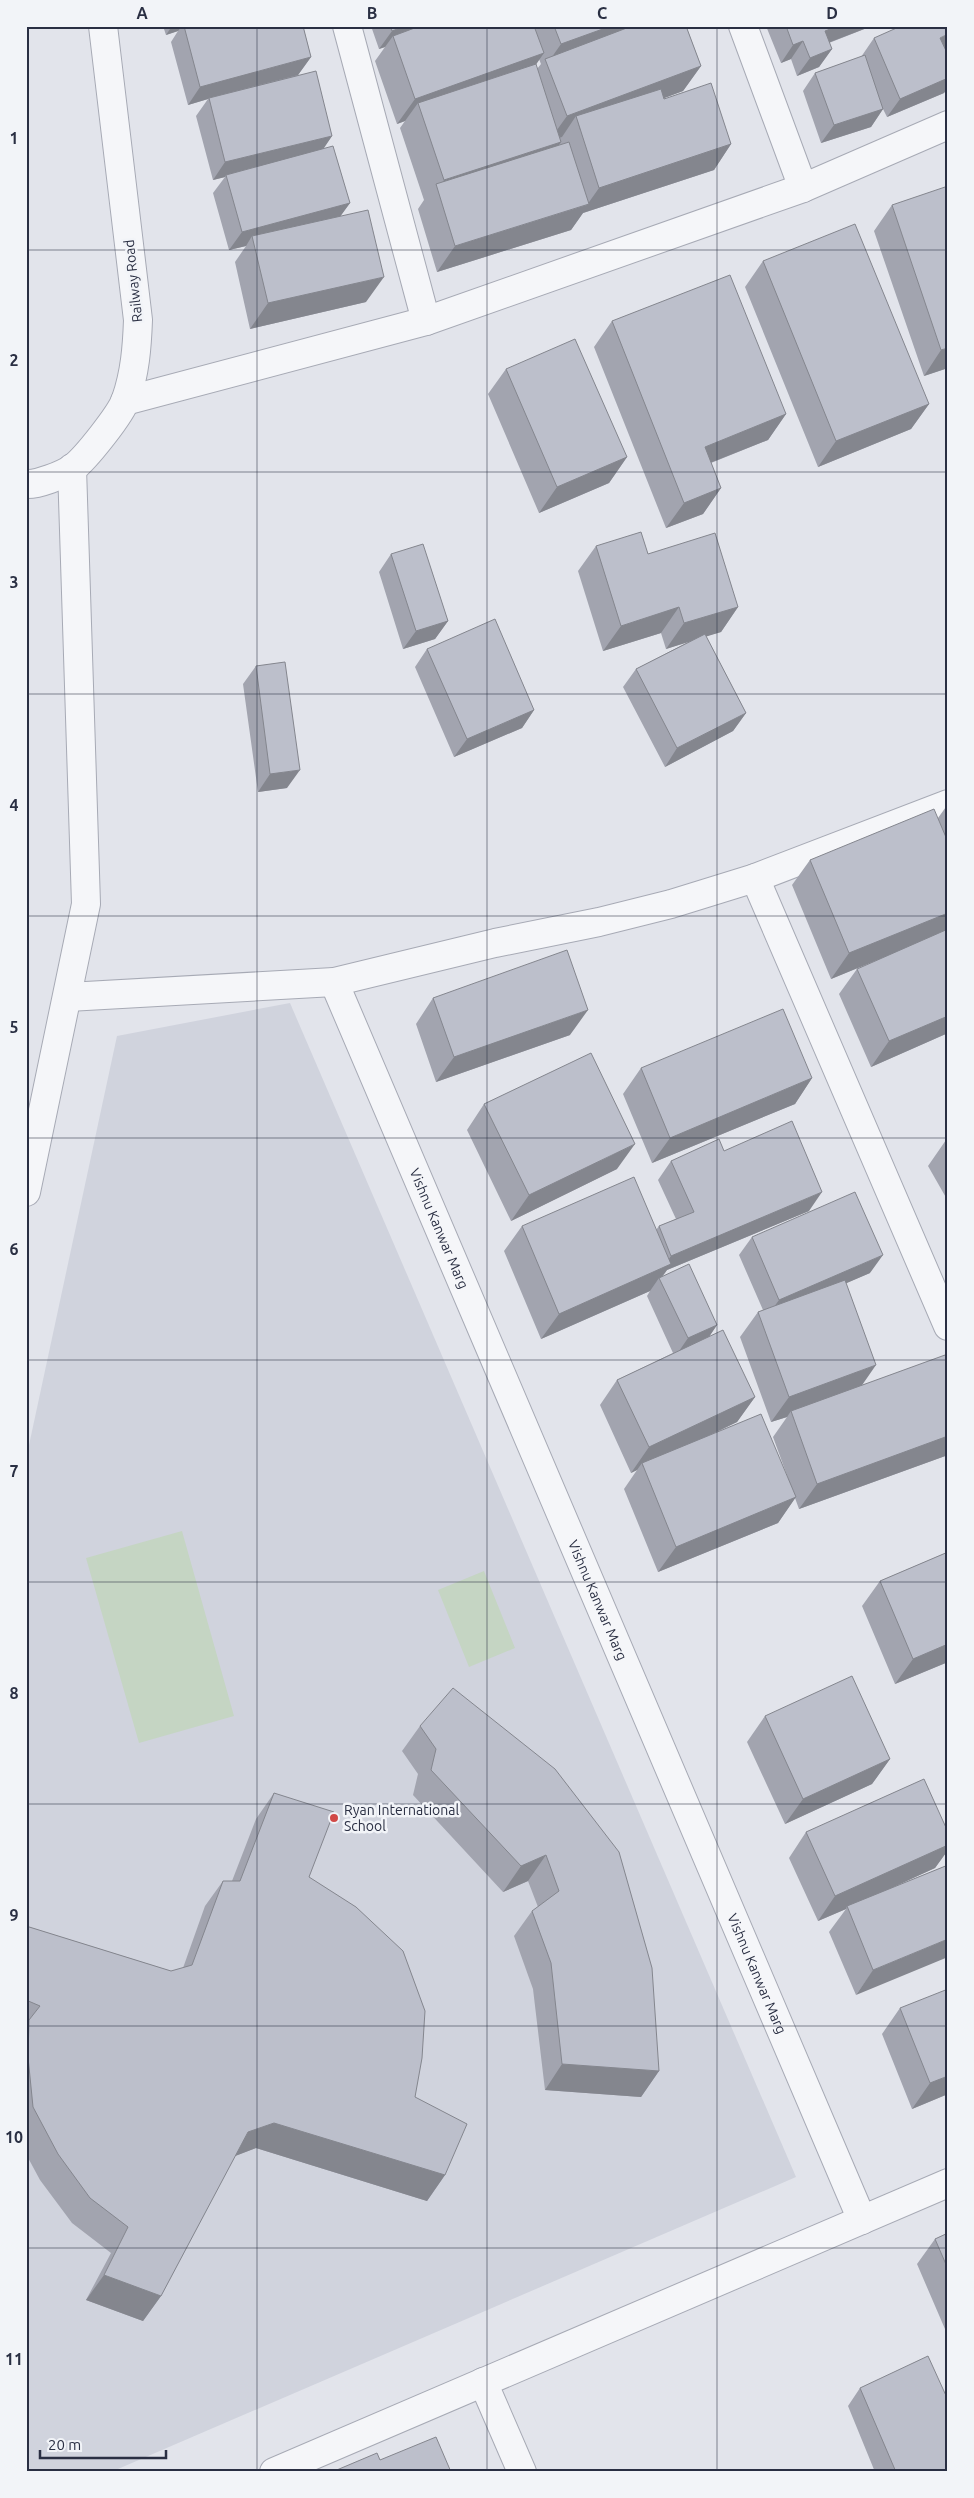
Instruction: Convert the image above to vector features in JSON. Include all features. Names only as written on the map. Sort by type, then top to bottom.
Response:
[{"type":"street","name":"Railway Road","points":[[26,484],[34,484],[72,468],[101,436],[125,401],[137,358],[138,320],[104,26]]},
{"type":"street","points":[[347,26],[426,321]]},
{"type":"street","points":[[742,26],[803,188]]},
{"type":"street","points":[[125,401],[426,321],[803,188],[948,125]]},
{"type":"street","points":[[26,1192],[86,904],[72,468]]},
{"type":"street","points":[[68,997],[334,982],[495,943],[599,922],[755,878],[948,804]]},
{"type":"street","points":[[755,878],[948,1326]]},
{"type":"street","name":"Vishnu Kanwar Marg","points":[[334,982],[862,2220]]},
{"type":"street","points":[[274,2472],[948,2183]]},
{"type":"street","points":[[483,2382],[522,2472]]},
{"type":"shaded area","name":"Ryan International School","points":[[290,1003],[796,2177],[111,2472],[26,2472],[26,1459],[117,1036]]},
{"type":"green space","points":[[182,1531],[234,1716],[139,1743],[86,1558]]},
{"type":"green space","points":[[484,1571],[515,1648],[469,1667],[438,1590]]},
{"type":"building","points":[[184,26],[303,26],[311,57],[200,87]]},
{"type":"building","points":[[390,26],[405,26],[392,31]]},
{"type":"building","points":[[420,26],[534,26],[544,53],[415,99],[393,36]]},
{"type":"building","points":[[554,26],[611,26],[561,44]]},
{"type":"building","points":[[632,26],[686,26],[701,66],[567,116],[545,59]]},
{"type":"building","points":[[786,26],[838,26],[825,31],[832,49],[810,58],[803,41],[793,45]]},
{"type":"building","points":[[901,26],[948,26],[948,34],[940,38],[948,55],[948,78],[900,99],[874,38]]},
{"type":"building","points":[[865,55],[883,109],[834,125],[815,73]]},
{"type":"building","points":[[536,64],[561,142],[444,180],[418,103]]},
{"type":"building","points":[[316,71],[332,136],[225,162],[209,98]]},
{"type":"building","points":[[711,83],[731,144],[599,188],[576,116],[661,89],[664,99]]},
{"type":"building","points":[[569,142],[589,204],[455,246],[436,184]]},
{"type":"building","points":[[333,146],[350,203],[242,232],[226,175]]},
{"type":"building","points":[[948,186],[948,348],[941,350],[892,205]]},
{"type":"building","points":[[368,210],[384,277],[268,303],[252,236]]},
{"type":"building","points":[[855,224],[929,404],[836,441],[763,261]]},
{"type":"building","points":[[730,275],[786,414],[705,447],[721,488],[684,503],[612,321]]},
{"type":"building","points":[[575,339],[627,457],[557,487],[506,369]]},
{"type":"building","points":[[641,532],[648,554],[715,533],[738,607],[684,623],[679,607],[621,626],[596,546]]},
{"type":"building","points":[[423,544],[448,621],[416,631],[391,554]]},
{"type":"building","points":[[495,619],[534,710],[467,739],[427,649]]},
{"type":"building","points":[[705,634],[746,713],[677,748],[636,669]]},
{"type":"building","points":[[285,662],[300,770],[270,774],[256,666]]},
{"type":"building","points":[[934,809],[948,842],[948,913],[849,953],[810,860]]},
{"type":"building","points":[[948,929],[948,1016],[889,1041],[857,969]]},
{"type":"building","points":[[567,950],[588,1010],[454,1057],[433,998]]},
{"type":"building","points":[[783,1009],[812,1078],[670,1138],[641,1068]]},
{"type":"building","points":[[591,1053],[635,1144],[529,1195],[484,1104]]},
{"type":"building","points":[[792,1121],[822,1192],[671,1256],[659,1226],[694,1212],[671,1161],[719,1139],[724,1151]]},
{"type":"building","points":[[634,1177],[671,1264],[559,1314],[522,1226]]},
{"type":"building","points":[[855,1192],[883,1255],[779,1300],[752,1237]]},
{"type":"building","points":[[689,1264],[717,1325],[688,1338],[659,1278]]},
{"type":"building","points":[[845,1280],[876,1365],[789,1397],[758,1312]]},
{"type":"building","points":[[723,1330],[755,1397],[649,1447],[617,1380]]},
{"type":"building","points":[[945,1355],[948,1364],[948,1436],[817,1484],[791,1411]]},
{"type":"building","points":[[761,1414],[796,1497],[676,1547],[642,1463]]},
{"type":"building","points":[[948,1552],[948,1644],[913,1659],[880,1581]]},
{"type":"building","points":[[852,1676],[890,1759],[803,1799],[765,1716]]},
{"type":"building","points":[[453,1688],[555,1769],[619,1852],[652,1968],[659,2071],[562,2064],[551,1963],[532,1911],[559,1891],[546,1855],[521,1866],[431,1770],[436,1749],[420,1726]]},
{"type":"building","points":[[924,1779],[948,1832],[948,1845],[835,1896],[806,1832]]},
{"type":"building","points":[[274,1793],[334,1812],[309,1877],[356,1907],[403,1951],[425,2011],[422,2058],[415,2097],[467,2124],[445,2175],[274,2123],[248,2132],[161,2296],[104,2275],[128,2227],[90,2198],[58,2154],[33,2107],[28,2057],[29,2020],[40,2006],[26,2000],[26,1926],[171,1971],[192,1965],[223,1881],[240,1881]]},
{"type":"building","points":[[948,1865],[948,1939],[873,1970],[847,1906]]},
{"type":"building","points":[[948,1989],[948,2076],[930,2083],[900,2008]]},
{"type":"building","points":[[948,2233],[948,2269],[935,2239]]},
{"type":"building","points":[[928,2356],[948,2400],[948,2472],[896,2472],[860,2388]]},
{"type":"building","points":[[436,2437],[451,2472],[332,2472],[377,2453],[380,2460]]},
{"type":"place","name":"Ryan International School","points":[[334,1818]]}]
